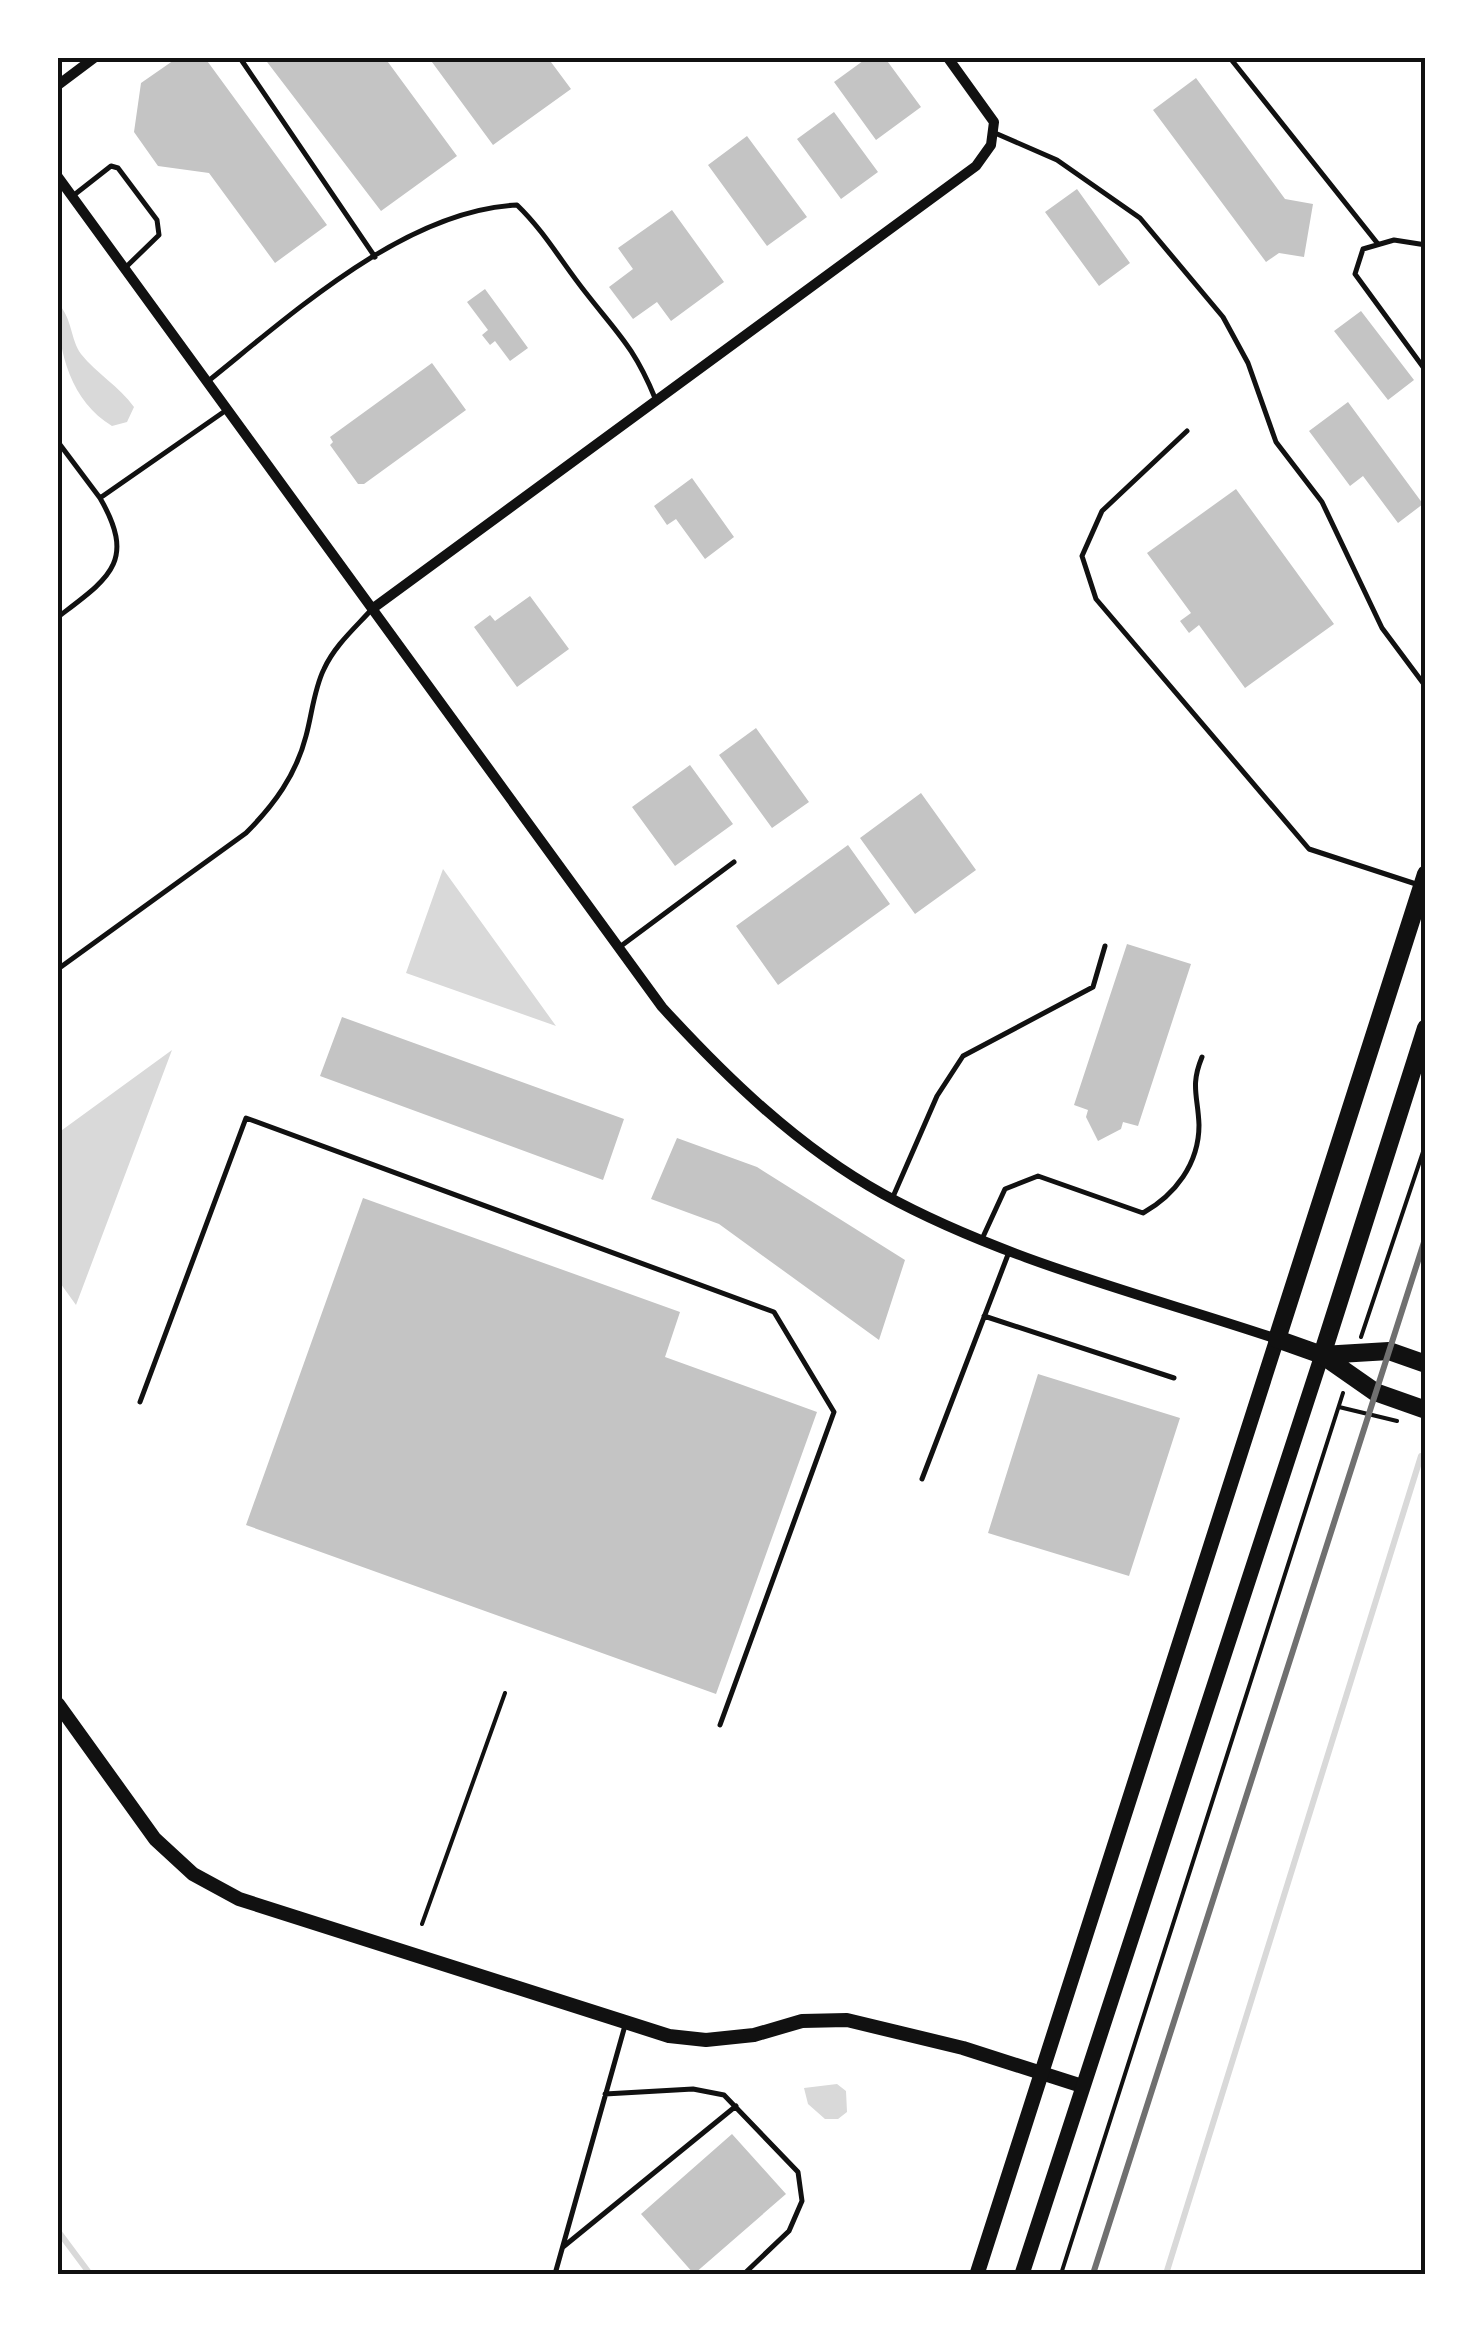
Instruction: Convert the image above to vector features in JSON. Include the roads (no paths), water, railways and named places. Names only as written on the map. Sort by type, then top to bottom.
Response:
[{"type":"main road","points":[[977,2274],[1424,880]]},
{"type":"main road","points":[[1022,2274],[1426,1028]]},
{"type":"main road","points":[[1278,1339],[1322,1355],[1376,1392],[1426,1410]]},
{"type":"main road","points":[[1322,1355],[1389,1351],[1426,1364]]},
{"type":"street","points":[[58,85],[94,58]]},
{"type":"street","points":[[372,609],[976,166],[991,145],[994,122],[948,58]]},
{"type":"street","points":[[58,177],[662,1007],[716,1066],[792,1132],[892,1199],[1010,1250],[1278,1339]]},
{"type":"street","points":[[58,1704],[155,1839],[193,1874],[239,1899],[670,2036],[706,2040],[754,2034],[802,2021],[847,2020],[963,2048],[1082,2086]]},
{"type":"lane","points":[[240,58],[375,257]]},
{"type":"lane","points":[[1230,58],[1378,244]]},
{"type":"lane","points":[[992,132],[1057,160],[1140,218],[1223,317],[1248,363],[1276,442],[1322,502],[1382,628],[1426,687]]},
{"type":"lane","points":[[72,197],[111,166],[118,168],[157,220],[159,234],[124,268]]},
{"type":"lane","points":[[208,382],[359,264],[482,207],[517,205],[548,236],[584,290],[636,351],[656,400]]},
{"type":"lane","points":[[1426,245],[1394,240],[1363,248],[1354,274],[1426,370]]},
{"type":"lane","points":[[100,498],[227,409]]},
{"type":"lane","points":[[1187,431],[1102,511],[1082,556],[1096,599],[1309,848],[1424,880]]},
{"type":"lane","points":[[58,442],[100,498],[117,527],[121,548],[102,584],[58,617]]},
{"type":"lane","points":[[58,969],[246,833],[269,809],[290,779],[322,672],[336,648],[372,609]]},
{"type":"lane","points":[[619,948],[734,862]]},
{"type":"lane","points":[[892,1199],[937,1096],[963,1056],[1092,987],[1105,946]]},
{"type":"lane","points":[[982,1239],[1005,1189],[1038,1176],[1143,1212],[1166,1200],[1185,1177],[1199,1129],[1193,1080],[1202,1057]]},
{"type":"lane","points":[[140,1402],[246,1118],[774,1312],[834,1412],[720,1726]]},
{"type":"lane","points":[[922,1479],[1010,1250]]},
{"type":"lane","points":[[984,1316],[1174,1378]]},
{"type":"lane","points":[[555,2274],[626,2022]]},
{"type":"lane","points":[[606,2094],[693,2090],[724,2095],[798,2172],[802,2200],[789,2231],[744,2274]]},
{"type":"lane","points":[[563,2247],[736,2106]]},
{"type":"waterway","points":[[1166,2274],[1421,1456]]},
{"type":"waterway","points":[[58,2231],[90,2274]]},
{"type":"railway","points":[[1093,2274],[1426,1236]]}]
